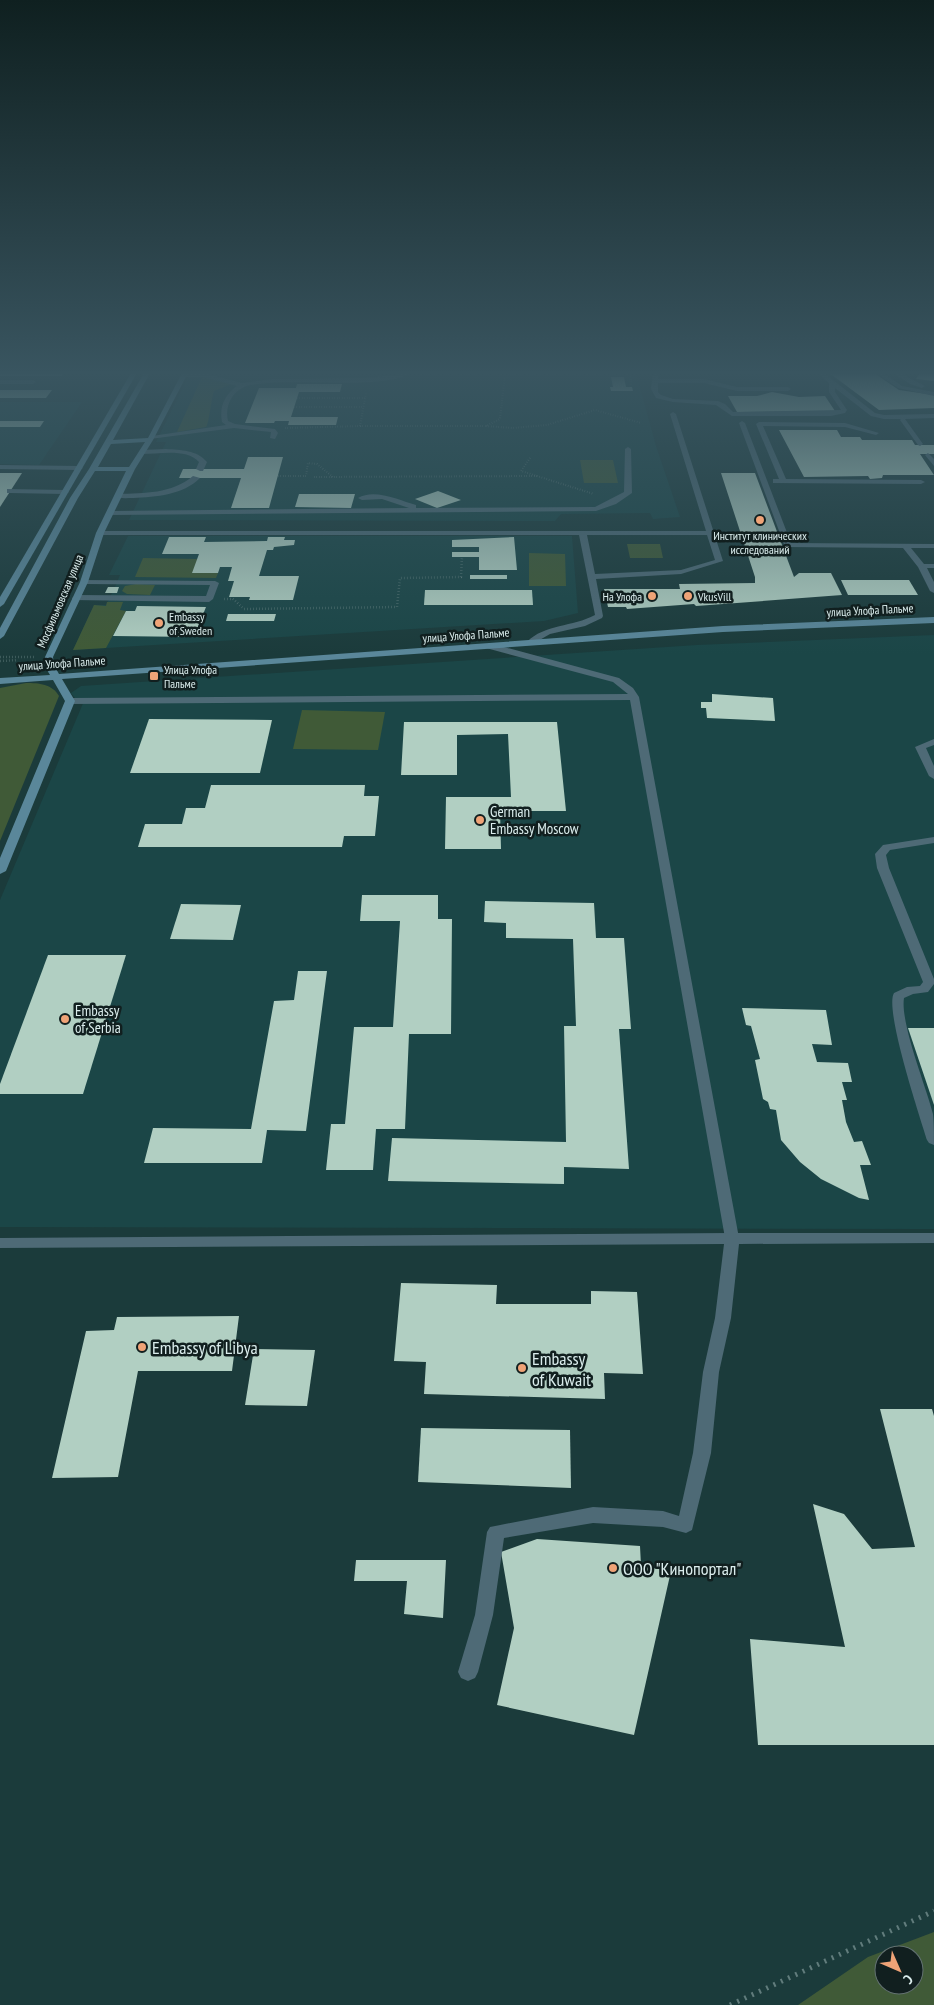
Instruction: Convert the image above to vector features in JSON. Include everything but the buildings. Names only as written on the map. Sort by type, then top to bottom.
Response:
[{"type":"street","points":[[0,467],[78,468],[0,604]]},
{"type":"street","points":[[110,513],[596,509],[616,501],[628,493],[628,467]]},
{"type":"street","points":[[591,577],[681,572],[718,561],[689,467]]},
{"type":"street","points":[[759,467],[788,545],[934,546]]},
{"type":"street","points":[[777,467],[783,481]]},
{"type":"street","points":[[0,636],[74,498],[93,469],[131,469]]},
{"type":"street","name":"Мосфильмовская улица","points":[[70,701],[48,665],[49,658],[84,582],[100,534],[131,469]]},
{"type":"street","points":[[118,496],[154,495],[188,485],[196,478]]},
{"type":"street","points":[[764,481],[921,482]]},
{"type":"street","points":[[10,491],[65,492]]},
{"type":"street","points":[[362,498],[384,497],[420,510]]},
{"type":"street","points":[[100,534],[709,533]]},
{"type":"street","points":[[531,642],[538,636],[555,628],[585,624],[599,616],[583,534]]},
{"type":"street","points":[[905,546],[922,566],[934,592]]},
{"type":"street","points":[[922,566],[934,566]]},
{"type":"street","points":[[76,598],[209,599],[215,583],[84,582]]},
{"type":"street","name":"улица Улофа Пальме","points":[[0,681],[723,629],[934,620]]},
{"type":"street","points":[[468,1672],[484,1615],[496,1532],[593,1515],[663,1519],[686,1525],[702,1453],[711,1372],[723,1318],[732,1238],[634,696],[630,690],[616,680],[489,646]]},
{"type":"street","points":[[0,871],[70,701],[634,696]]},
{"type":"street","points":[[934,742],[920,747],[934,776]]},
{"type":"street","points":[[934,840],[887,847],[880,854],[883,868],[929,982],[924,989],[912,990],[898,996],[897,1003],[902,1029],[934,1140]]},
{"type":"street","points":[[0,1243],[934,1238]]},
{"type":"path","points":[[278,476],[306,476],[307,467]]},
{"type":"path","points":[[320,467],[334,477]]},
{"type":"path","points":[[524,467],[521,471],[616,501]]},
{"type":"path","points":[[314,477],[538,476]]},
{"type":"path","points":[[209,599],[233,600],[244,609],[397,607],[400,578],[462,576],[462,557]]},
{"type":"path","points":[[0,659],[19,657]]},
{"type":"path","points":[[0,659],[18,660]]},
{"type":"path","points":[[730,2005],[934,1911]]},
{"type":"shaded area","points":[[154,467],[663,467],[680,517],[653,519],[650,513],[561,514],[555,521],[129,520]]},
{"type":"shaded area","points":[[128,536],[572,536],[578,613],[544,621],[73,650],[94,605],[106,605],[112,593],[108,587],[115,587],[120,575],[109,575]]},
{"type":"shaded area","points":[[934,635],[934,1229],[0,1227],[0,900],[84,701],[75,698],[71,693],[81,686],[697,645]]},
{"type":"green space","points":[[581,467],[614,467],[618,483],[584,483]]},
{"type":"green space","points":[[627,544],[660,544],[663,558],[630,558]]},
{"type":"green space","points":[[529,553],[565,554],[566,586],[529,586]]},
{"type":"green space","points":[[143,558],[198,559],[218,573],[216,578],[135,577]]},
{"type":"green space","points":[[136,584],[155,585],[150,595],[127,594],[122,591],[125,586]]},
{"type":"green space","points":[[107,602],[123,602],[120,610],[126,611],[106,648],[73,650],[94,605],[106,606]]},
{"type":"green space","points":[[26,683],[49,687],[59,696],[0,841],[0,688]]},
{"type":"green space","points":[[302,710],[385,712],[378,750],[293,749]]},
{"type":"green space","points":[[934,1932],[934,2005],[798,2005],[874,1955],[874,1995],[924,1995],[924,1945],[900,1945]]},
{"type":"place","name":"Институт клинических исследований","points":[[760,520]]},
{"type":"place","name":"На Улофа","points":[[652,596]]},
{"type":"place","name":"VkusVill","points":[[688,596]]},
{"type":"place","name":"Embassy of Sweden","points":[[159,623]]},
{"type":"place","name":"Улица Улофа Пальме","points":[[154,676]]},
{"type":"place","name":"German Embassy Moscow","points":[[480,820]]},
{"type":"place","name":"Embassy of Serbia","points":[[65,1019]]},
{"type":"place","name":"Embassy of Libya","points":[[142,1347]]},
{"type":"place","name":"Embassy of Kuwait","points":[[522,1368]]},
{"type":"place","name":"ООО \"Кинопортал\"","points":[[613,1568]]}]
